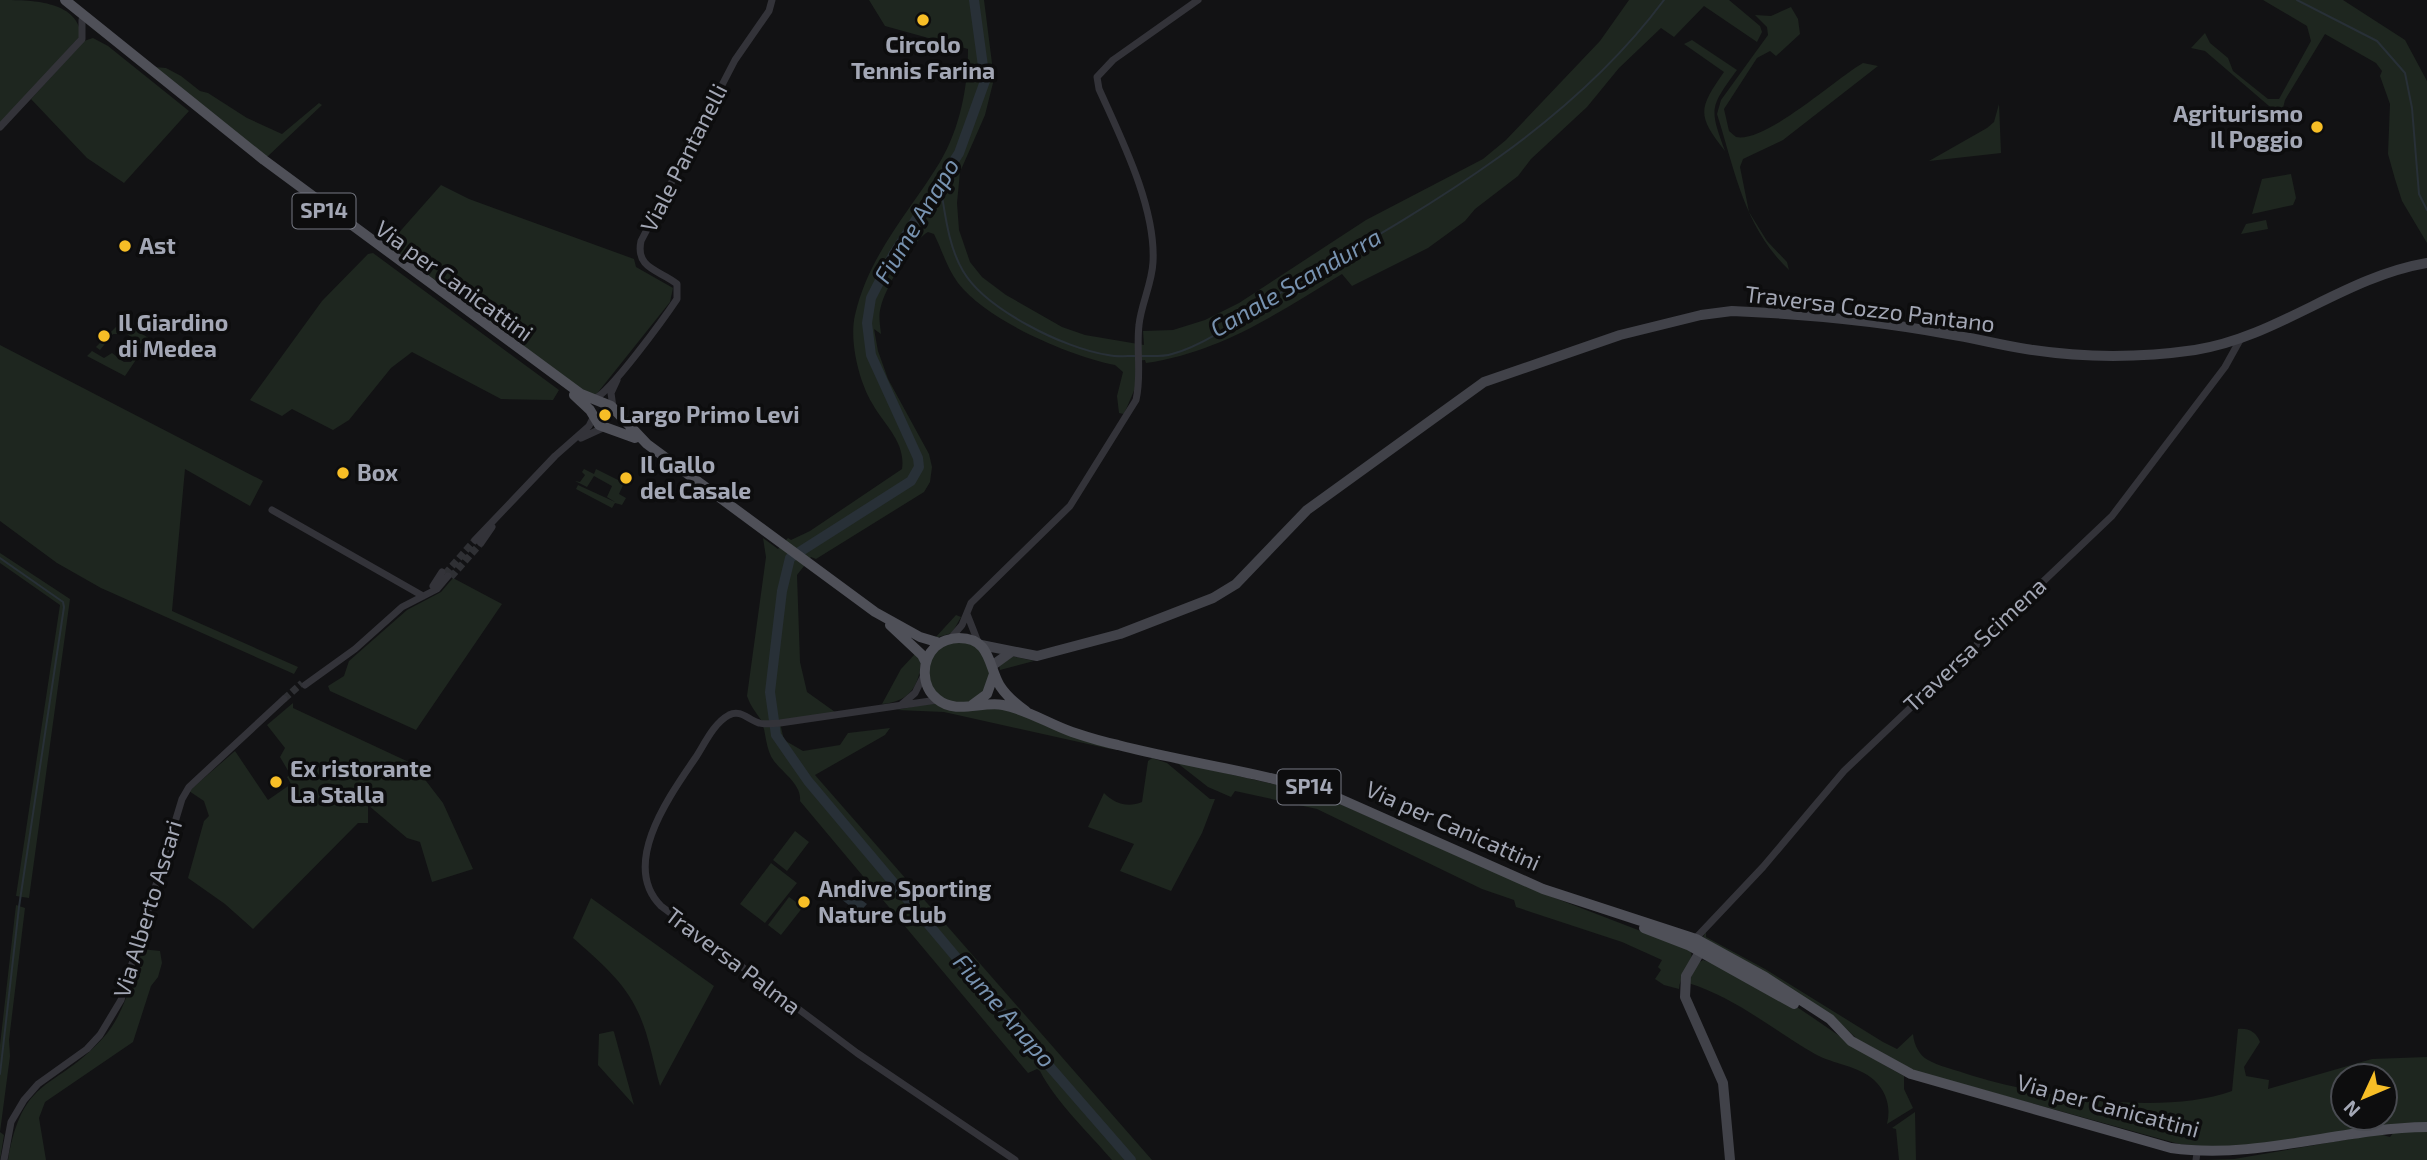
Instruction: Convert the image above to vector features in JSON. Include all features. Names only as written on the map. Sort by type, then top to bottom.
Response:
[{"type":"main road","name":"Via per Canicattini","points":[[57,0],[260,164],[576,397],[601,407]]},
{"type":"main road","name":"Via per Canicattini","points":[[65,0],[264,160],[601,407]]},
{"type":"main road","points":[[601,407],[616,419],[605,427]]},
{"type":"main road","points":[[601,407],[596,422],[623,431],[647,444]]},
{"type":"main road","points":[[601,407],[875,612],[922,655],[926,682],[937,700],[947,706],[991,704],[1026,712]]},
{"type":"main road","points":[[875,612],[920,637],[945,641],[960,638],[980,644],[1005,693],[1026,712]]},
{"type":"main road","points":[[925,668],[945,641]]},
{"type":"main road","points":[[970,706],[988,694],[994,669]]},
{"type":"main road","name":"Via per Canicattini","points":[[1026,712],[1072,732],[1118,746],[1262,775],[1329,794],[1579,903],[1647,929],[1837,1028],[1861,1047],[1911,1074],[2196,1156],[2251,1151],[2376,1130],[2427,1127]]},
{"type":"main road","name":"Via per Canicattini","points":[[1579,903],[1675,930],[1696,939],[1765,977],[1830,1019],[1837,1028]]},
{"type":"street","name":"Viale Pantanelli","points":[[620,373],[679,294],[674,281],[645,265],[639,252],[640,241],[735,60],[769,11],[772,0]]},
{"type":"street","points":[[945,641],[958,631],[971,603],[1070,506],[1132,410],[1139,386],[1139,324],[1149,289],[1153,247],[1129,159],[1099,89],[1097,76],[1113,60],[1198,0]]},
{"type":"street","points":[[0,127],[82,39],[82,20]]},
{"type":"street","name":"Traversa Cozzo Pantano","points":[[980,644],[1037,656],[1120,634],[1224,593],[1307,510],[1465,393],[1502,374],[1620,335],[1701,315],[1732,311],[1947,333],[2024,349],[2102,356],[2176,352],[2240,340],[2387,272],[2427,263]]},
{"type":"street","name":"Traversa Scimena","points":[[1696,939],[1853,762],[1904,710],[1983,641],[2112,516],[2225,367],[2240,340]]},
{"type":"street","points":[[601,407],[620,373]]},
{"type":"street","points":[[574,442],[611,393],[620,373]]},
{"type":"street","points":[[477,541],[555,456],[574,442],[605,427]]},
{"type":"street","points":[[272,510],[423,596]]},
{"type":"street","points":[[303,684],[325,665],[346,655],[402,607],[435,588],[447,575]]},
{"type":"street","points":[[967,613],[980,644]]},
{"type":"street","points":[[994,669],[1011,652]]},
{"type":"street","points":[[897,707],[915,693],[925,668]]},
{"type":"street","name":"Via Alberto Ascari","points":[[5,1160],[11,1122],[23,1100],[38,1084],[87,1049],[100,1035],[121,1000],[182,799],[189,787],[285,699]]},
{"type":"street","points":[[897,707],[937,700]]},
{"type":"street","name":"Traversa Palma","points":[[897,707],[780,723],[762,724],[739,714],[723,719],[665,803],[648,845],[648,878],[652,894],[661,906],[813,1021],[1015,1160]]},
{"type":"street","points":[[1647,929],[1684,940],[1696,939],[1698,957]]},
{"type":"street","points":[[1731,1160],[1723,1083],[1688,1007],[1685,996],[1686,976],[1698,957],[1711,951],[1765,977]]},
{"type":"shaded area","points":[[0,0],[38,2],[62,9],[78,23],[81,35],[0,125]]},
{"type":"shaded area","points":[[869,0],[984,0],[994,79],[985,115],[960,172],[957,203],[959,230],[970,262],[982,277],[1006,295],[1062,327],[1085,335],[1144,345],[1143,331],[1173,330],[1205,320],[1239,303],[1366,220],[1483,159],[1506,140],[1600,41],[1629,0],[1729,0],[1760,26],[1762,32],[1757,42],[1704,6],[1674,37],[1661,28],[1619,68],[1587,107],[1531,159],[1518,176],[1428,248],[1352,286],[1342,274],[1248,329],[1199,350],[1146,363],[1145,360],[1137,361],[1136,386],[1124,414],[1119,413],[1117,396],[1123,372],[1115,365],[1076,354],[1030,335],[988,311],[958,283],[934,234],[928,232],[922,237],[907,254],[894,277],[880,310],[881,334],[874,329],[888,379],[929,454],[932,467],[930,482],[924,492],[816,559],[811,557],[797,575],[800,662],[807,692],[835,712],[780,723],[784,740],[803,751],[840,745],[848,733],[890,728],[885,735],[815,775],[1152,1160],[1112,1160],[1063,1105],[1040,1071],[1037,1069],[1028,1073],[800,801],[795,784],[771,756],[763,724],[747,696],[766,557],[763,538],[778,549],[788,538],[791,540],[810,531],[902,469],[901,450],[867,394],[859,372],[853,325],[861,293],[880,253],[940,162],[953,135],[964,92],[968,49],[885,26]]},
{"type":"shaded area","points":[[2263,0],[2343,0],[2405,40],[2427,81],[2427,243],[2402,201],[2395,179],[2388,154],[2390,104],[2380,76],[2382,71],[2376,63],[2325,34],[2285,100],[2282,112],[2276,112],[2205,51],[2191,48],[2205,33],[2210,43],[2228,58],[2233,71],[2268,99],[2279,99],[2311,41],[2307,26]]},
{"type":"shaded area","points":[[1791,7],[1798,19],[1800,34],[1776,56],[1770,51],[1757,58],[1724,109],[1729,131],[1736,137],[1765,130],[1863,63],[1878,66],[1783,140],[1743,159],[1740,167],[1749,211],[1717,114],[1721,100],[1768,35],[1767,27],[1755,15],[1771,16]]},
{"type":"shaded area","points":[[93,38],[108,46],[189,111],[124,183],[87,158],[31,99],[84,41]]},
{"type":"shaded area","points":[[1692,40],[1737,70],[1721,92],[1715,108],[1716,125],[1725,151],[1709,129],[1704,112],[1710,94],[1724,72],[1684,44]]},
{"type":"shaded area","points":[[154,67],[166,68],[247,118],[282,134],[319,103],[322,105],[267,157]]},
{"type":"shaded area","points":[[1999,104],[2001,153],[1929,161],[1987,128],[1994,122]]},
{"type":"shaded area","points":[[2291,174],[2296,198],[2293,205],[2252,214],[2262,179]]},
{"type":"shaded area","points":[[441,185],[469,199],[634,259],[636,267],[673,288],[670,302],[595,396],[587,394],[388,245]]},
{"type":"shaded area","points":[[1749,213],[1767,241],[1787,262],[1789,270],[1761,235]]},
{"type":"shaded area","points":[[2266,220],[2268,229],[2241,234],[2246,224]]},
{"type":"shaded area","points":[[373,253],[559,390],[553,400],[501,399],[412,352],[391,368],[349,420],[333,430],[292,409],[282,416],[250,400],[322,301],[368,254]]},
{"type":"shaded area","points":[[122,321],[150,339],[125,376],[87,356],[92,351],[104,358],[112,353],[124,362],[131,362],[143,345],[127,334],[113,334],[100,350],[96,347]]},
{"type":"shaded area","points":[[0,345],[263,481],[250,506],[185,469],[172,611],[298,667],[294,674],[101,588],[57,563],[0,521]]},
{"type":"shaded area","points":[[584,469],[594,474],[596,469],[624,483],[619,494],[626,498],[622,505],[615,503],[612,508],[576,489],[578,485],[615,502],[607,497],[612,486],[594,476],[587,487],[575,481],[580,482],[585,475],[582,472]]},
{"type":"shaded area","points":[[0,553],[70,599],[29,898],[16,896],[60,605],[0,563]]},
{"type":"shaded area","points":[[453,578],[502,604],[416,730],[330,691],[328,686],[344,676],[349,661],[407,610],[441,592]]},
{"type":"shaded area","points":[[956,615],[961,617],[952,633],[935,638]]},
{"type":"shaded area","points":[[959,642],[981,651],[990,673],[981,695],[959,704],[937,695],[928,673],[937,651]]},
{"type":"shaded area","points":[[915,654],[921,659],[916,684],[900,700],[882,704],[901,669]]},
{"type":"shaded area","points":[[1011,656],[1034,661],[1000,670],[999,664]]},
{"type":"shaded area","points":[[293,703],[293,708],[413,764],[443,803],[473,869],[432,882],[420,842],[407,838],[368,805],[368,823],[358,823],[253,929],[225,904],[188,878],[204,821],[209,816],[204,801],[189,791],[235,751],[268,800],[291,784],[287,777],[290,774],[280,757],[285,748],[267,725]]},
{"type":"shaded area","points":[[930,703],[1010,710],[1063,733],[1115,750],[944,712],[897,710]]},
{"type":"shaded area","points":[[1152,758],[1167,763],[1210,799],[1215,799],[1202,833],[1171,891],[1120,871],[1134,844],[1088,827],[1104,793],[1122,804],[1142,802],[1148,761]]},
{"type":"shaded area","points":[[1176,762],[1317,794],[1542,893],[1690,950],[1690,964],[1679,989],[1664,985],[1655,979],[1661,970],[1658,967],[1662,960],[1622,942],[1516,907],[1514,900],[1482,889],[1317,809],[1235,791],[1231,797],[1208,787]]},
{"type":"shaded area","points":[[795,831],[809,842],[787,871],[773,860]]},
{"type":"shaded area","points":[[771,863],[797,883],[765,923],[740,904]]},
{"type":"shaded area","points":[[848,890],[867,904],[859,913],[841,899]]},
{"type":"shaded area","points":[[789,897],[803,907],[781,935],[768,925]]},
{"type":"shaded area","points":[[591,898],[714,986],[660,1086],[645,1030],[632,1001],[610,972],[573,938]]},
{"type":"shaded area","points":[[16,905],[25,908],[0,1132],[0,1045]]},
{"type":"shaded area","points":[[1706,932],[1706,937],[1765,969],[1897,1049],[1913,1034],[1914,1042],[1922,1055],[1941,1066],[2061,1096],[2134,1103],[2170,1102],[2203,1099],[2232,1091],[2238,1029],[2246,1029],[2252,1031],[2260,1042],[2244,1067],[2246,1076],[2269,1080],[2268,1089],[2329,1071],[2329,1132],[2361,1132],[2235,1149],[2179,1144],[1915,1071],[1857,1039],[1840,1023],[1703,937]]},
{"type":"shaded area","points":[[141,949],[160,951],[162,963],[158,977],[151,986],[133,1042],[45,1102],[39,1118],[46,1160],[8,1160],[14,1132],[22,1112],[32,1098],[85,1055],[111,1029],[127,996]]},
{"type":"shaded area","points":[[1703,960],[1756,982],[1904,1076],[1904,1089],[1913,1108],[1887,1124],[1888,1106],[1885,1095],[1868,1075],[1815,1054],[1738,1005],[1688,983],[1698,963]]},
{"type":"shaded area","points":[[613,1031],[634,1105],[598,1065],[599,1034]]},
{"type":"shaded area","points":[[2427,1057],[2427,1123],[2399,1127],[2399,1062],[2362,1062],[2372,1059]]},
{"type":"shaded area","points":[[1915,1112],[1916,1160],[1899,1160],[1896,1129],[1892,1128]]},
{"type":"shaded area","points":[[2427,1131],[2427,1160],[2205,1160],[2234,1159],[2379,1134],[2390,1137],[2394,1132]]},
{"type":"shaded area","points":[[0,1132],[4,1135],[0,1160]]},
{"type":"waterway","name":"Fiume Anapo","points":[[974,0],[985,81],[959,153],[893,255],[871,298],[867,323],[871,355],[918,458],[919,467],[911,481],[790,558],[782,591],[770,692],[776,735],[808,781],[1131,1160]]},
{"type":"waterway","name":"Canale Scandurra","points":[[1140,356],[1168,355],[1204,341],[1449,191],[1497,158],[1587,86],[1627,45],[1664,0]]},
{"type":"waterway","name":"Canale Scandurra","points":[[2297,0],[2377,41],[2405,73],[2412,108],[2419,194],[2427,210]]},
{"type":"waterway","name":"Canale Scandurra","points":[[940,184],[948,229],[958,261],[974,285],[989,299],[1028,325],[1070,345],[1111,356],[1135,356]]},
{"type":"waterway","points":[[0,558],[63,602],[64,607],[19,907],[0,1074]]},
{"type":"tunnel","points":[[445,574],[475,540]]},
{"type":"tunnel","points":[[451,577],[481,543]]},
{"type":"tunnel","points":[[284,699],[302,683]]},
{"type":"place","name":"Circolo Tennis Farina","points":[[923,20]]},
{"type":"place","name":"Agriturismo Il Poggio","points":[[2317,127]]},
{"type":"place","name":"Ast","points":[[125,246]]},
{"type":"place","name":"Il Giardino di Medea","points":[[104,336]]},
{"type":"place","name":"Largo Primo Levi","points":[[605,415]]},
{"type":"place","name":"Box","points":[[343,473]]},
{"type":"place","name":"Il Gallo del Casale","points":[[626,478]]},
{"type":"place","name":"Ex ristorante La Stalla","points":[[276,782]]},
{"type":"place","name":"Andive Sporting Nature Club","points":[[804,902]]}]
